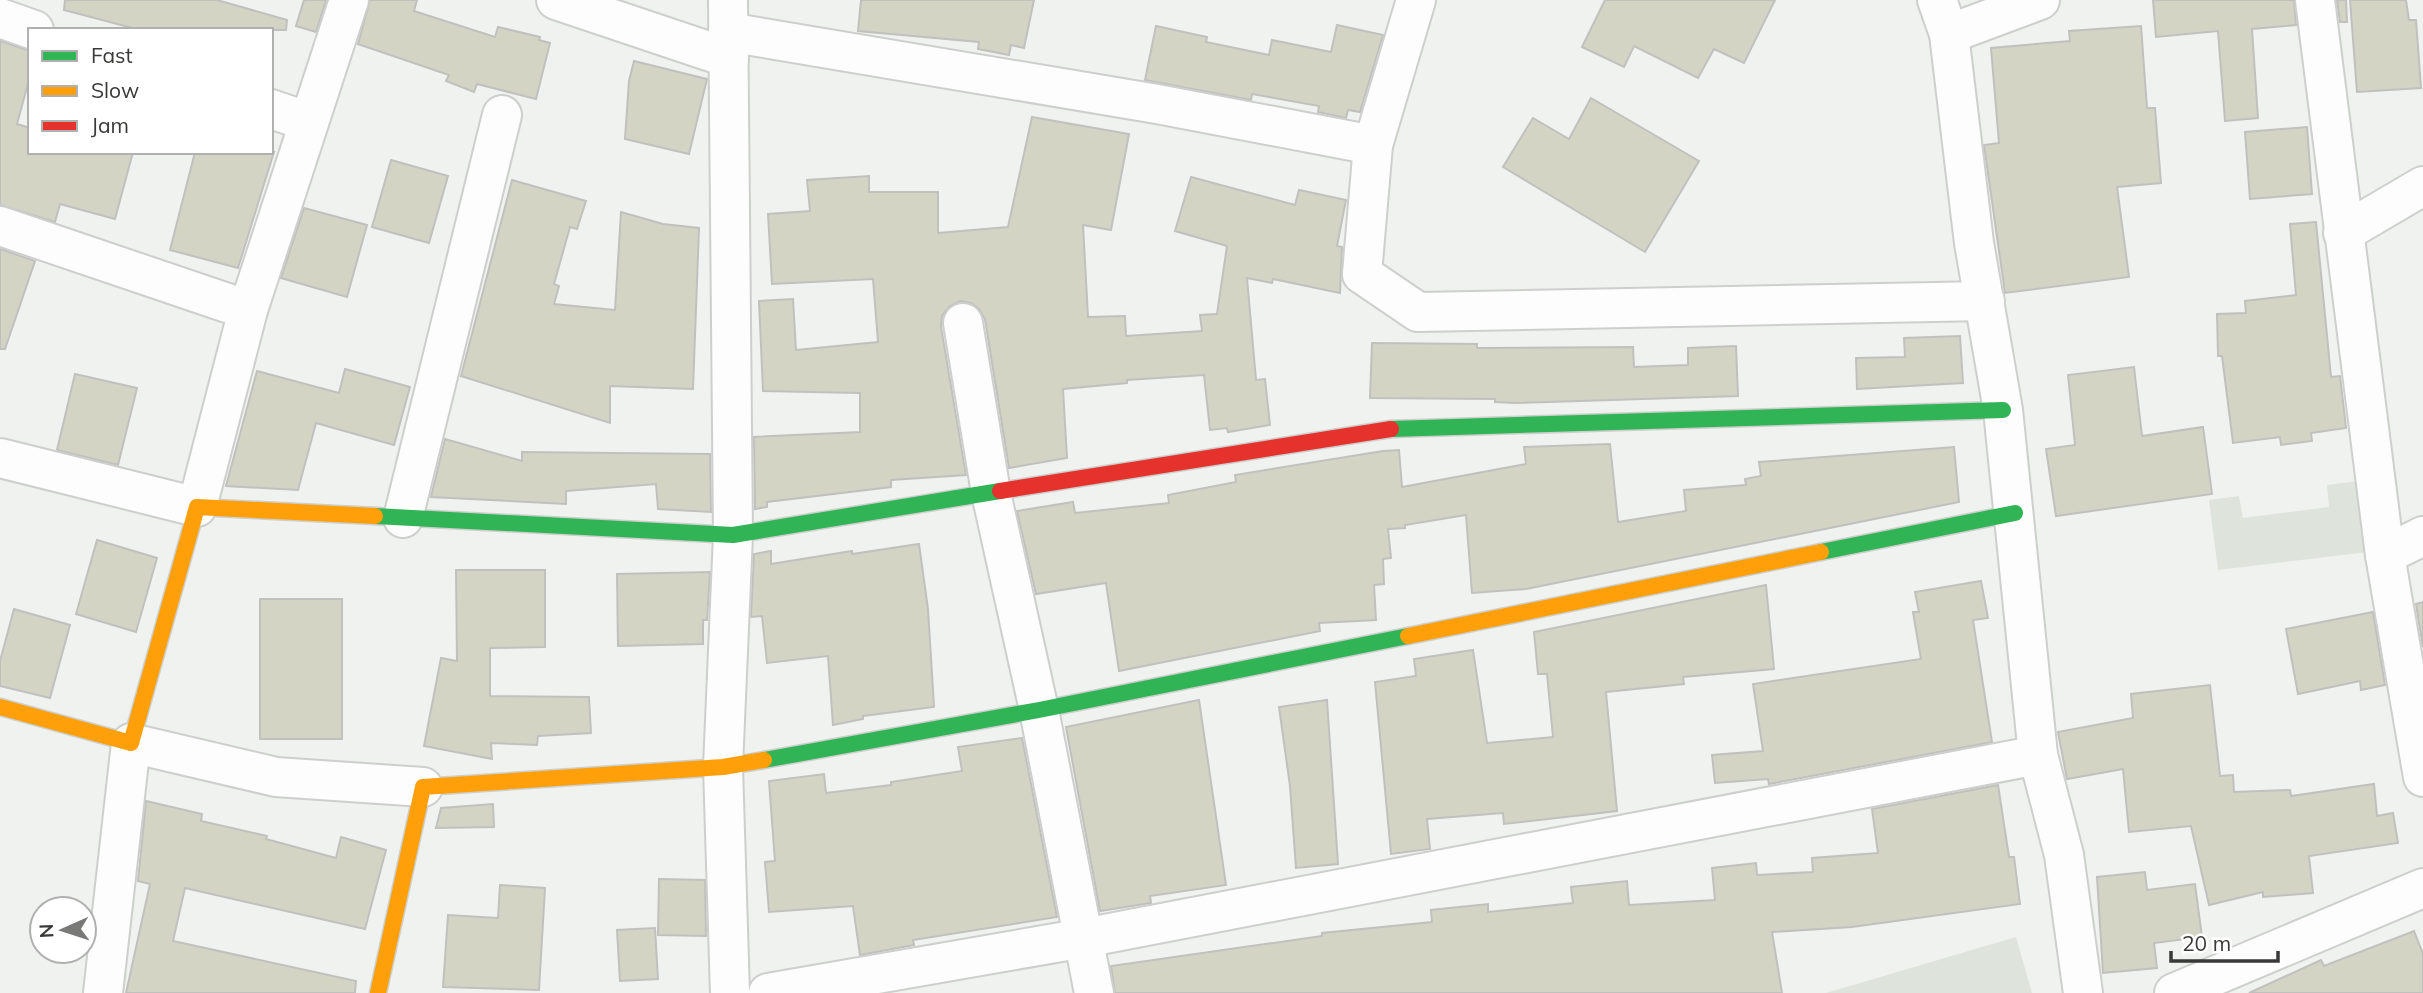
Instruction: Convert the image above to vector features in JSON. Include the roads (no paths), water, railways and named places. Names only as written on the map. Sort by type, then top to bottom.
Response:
[{"type":"street","points":[[103,993],[131,743],[197,507],[248,310],[349,0]]},
{"type":"street","points":[[556,0],[1157,104],[1373,145]]},
{"type":"street","points":[[1416,0],[1373,145],[1362,274],[1418,312],[1985,301]]},
{"type":"street","points":[[2040,0],[1943,17],[1974,243],[2003,410],[2038,755],[2064,855],[2082,993]]},
{"type":"street","points":[[2315,0],[2385,555],[2423,777]]},
{"type":"street","points":[[0,18],[28,28]]},
{"type":"street","points":[[728,30],[733,535],[723,767],[730,993]]},
{"type":"street","points":[[273,110],[309,122]]},
{"type":"street","points":[[403,518],[502,115]]},
{"type":"street","points":[[2343,233],[2423,186]]},
{"type":"street","points":[[0,226],[248,310]]},
{"type":"street","points":[[963,323],[991,493],[1039,710],[1094,993]]},
{"type":"street","points":[[0,458],[197,507],[733,535],[1381,429],[2003,410]]},
{"type":"street","points":[[0,707],[131,743],[276,777],[423,787],[723,767],[1039,710],[2015,513]]},
{"type":"street","points":[[2385,555],[2423,536]]},
{"type":"street","points":[[768,993],[1084,938],[2038,755]]},
{"type":"street","points":[[378,993],[423,787]]},
{"type":"street","points":[[2174,993],[2423,888]]}]
